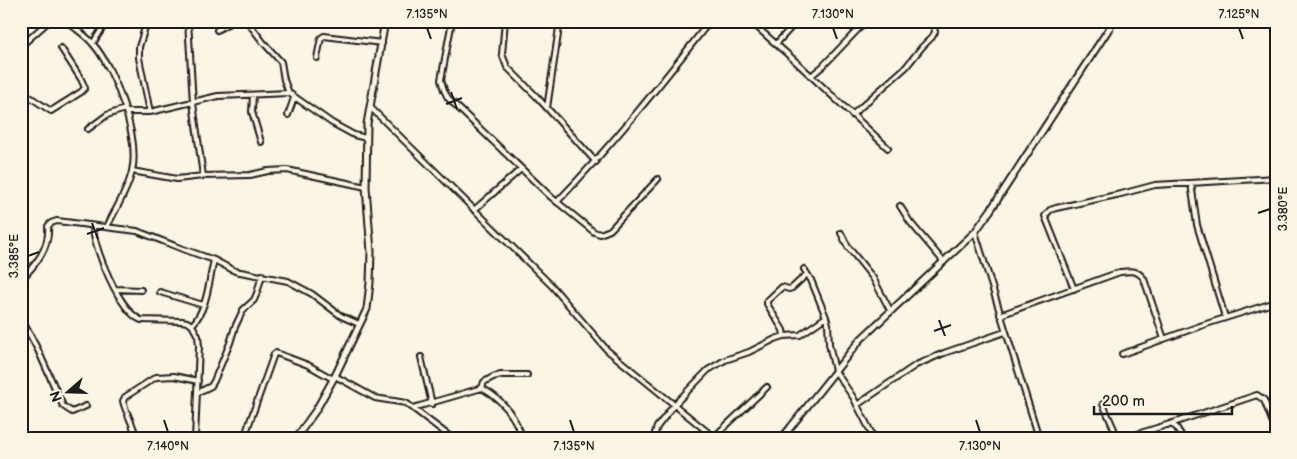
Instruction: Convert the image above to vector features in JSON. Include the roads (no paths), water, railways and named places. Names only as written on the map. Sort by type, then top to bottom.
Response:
[{"type":"street","points":[[21,46],[49,21]]},
{"type":"street","points":[[67,21],[93,43],[103,57],[112,75],[125,111],[132,140],[134,158],[132,172],[120,203],[107,227]]},
{"type":"street","points":[[93,43],[107,21]]},
{"type":"street","points":[[147,21],[139,47],[139,58],[150,112]]},
{"type":"street","points":[[188,21],[193,102],[203,176]]},
{"type":"street","points":[[217,30],[234,21]]},
{"type":"street","points":[[247,21],[281,62],[284,80],[289,93],[294,98],[332,123],[354,135],[366,138]]},
{"type":"street","points":[[296,438],[316,410],[367,309],[371,252],[366,187],[366,138],[385,21]]},
{"type":"street","points":[[452,21],[441,80],[448,98],[521,169],[588,228],[600,234],[610,230],[658,179]]},
{"type":"street","points":[[504,21],[502,54],[507,67],[596,162]]},
{"type":"street","points":[[547,108],[560,21]]},
{"type":"street","points":[[558,202],[596,162],[647,103],[710,21]]},
{"type":"street","points":[[750,21],[888,148]]},
{"type":"street","points":[[776,44],[797,21]]},
{"type":"street","points":[[811,76],[866,21]]},
{"type":"street","points":[[852,115],[906,67],[932,37],[935,32],[933,21]]},
{"type":"street","points":[[782,438],[860,340],[975,232],[1113,22]]},
{"type":"street","points":[[317,58],[321,38],[324,36],[382,43]]},
{"type":"street","points":[[21,91],[51,111],[85,88],[61,48]]},
{"type":"street","points":[[88,129],[107,115],[125,111],[150,112],[218,96],[289,93]]},
{"type":"street","points":[[254,95],[252,112],[261,142]]},
{"type":"street","points":[[288,116],[294,98]]},
{"type":"street","points":[[370,107],[552,286],[607,350],[715,437],[767,387]]},
{"type":"street","points":[[474,210],[521,169]]},
{"type":"street","points":[[132,172],[177,180],[203,176],[226,177],[287,170],[366,187]]},
{"type":"street","points":[[1074,289],[1046,216],[1050,210],[1155,185],[1275,178],[1276,183]]},
{"type":"street","points":[[1191,183],[1197,225],[1225,318]]},
{"type":"street","points":[[900,206],[910,222],[944,262]]},
{"type":"street","points":[[21,280],[46,248],[49,236],[48,226],[51,223],[57,221],[107,227],[137,231],[214,260],[235,271],[288,281],[312,294],[341,316],[359,324]]},
{"type":"street","points":[[93,226],[96,247],[115,289],[135,318],[141,320],[188,322],[192,325],[198,336],[198,393],[195,438]]},
{"type":"street","points":[[841,232],[848,247],[873,278],[891,312]]},
{"type":"street","points":[[975,232],[1039,438]]},
{"type":"street","points":[[192,325],[198,320],[214,260]]},
{"type":"street","points":[[804,269],[826,317],[835,371],[846,385],[874,438]]},
{"type":"street","points":[[1000,315],[1120,272],[1135,271],[1140,273],[1146,285],[1164,339]]},
{"type":"street","points":[[784,336],[783,330],[767,301],[782,288],[792,288],[807,274]]},
{"type":"street","points":[[198,393],[211,386],[214,381],[237,322],[243,310],[257,293],[262,275]]},
{"type":"street","points":[[115,289],[142,290]]},
{"type":"street","points":[[160,292],[203,305]]},
{"type":"street","points":[[1122,354],[1276,302]]},
{"type":"street","points":[[655,438],[657,427],[674,405],[715,365],[784,336],[800,335],[826,317]]},
{"type":"street","points":[[21,318],[64,406],[72,412],[86,406]]},
{"type":"street","points":[[857,405],[916,365],[944,352],[1005,332]]},
{"type":"street","points":[[244,438],[274,354],[276,353],[308,365],[375,398],[400,401],[413,408],[452,438]]},
{"type":"street","points":[[421,357],[432,404]]},
{"type":"street","points":[[482,388],[484,382],[493,376],[528,375]]},
{"type":"street","points":[[136,438],[135,430],[123,401],[125,397],[156,378],[174,376],[198,381]]},
{"type":"street","points":[[413,408],[482,388],[502,403],[512,415],[524,438]]},
{"type":"street","points":[[1124,438],[1257,395],[1264,400],[1276,432]]},
{"type":"street","points":[[1103,404],[1118,438]]},
{"type":"street","points":[[1170,424],[1176,427],[1183,438]]},
{"type":"street","points":[[545,438],[550,438]]}]
